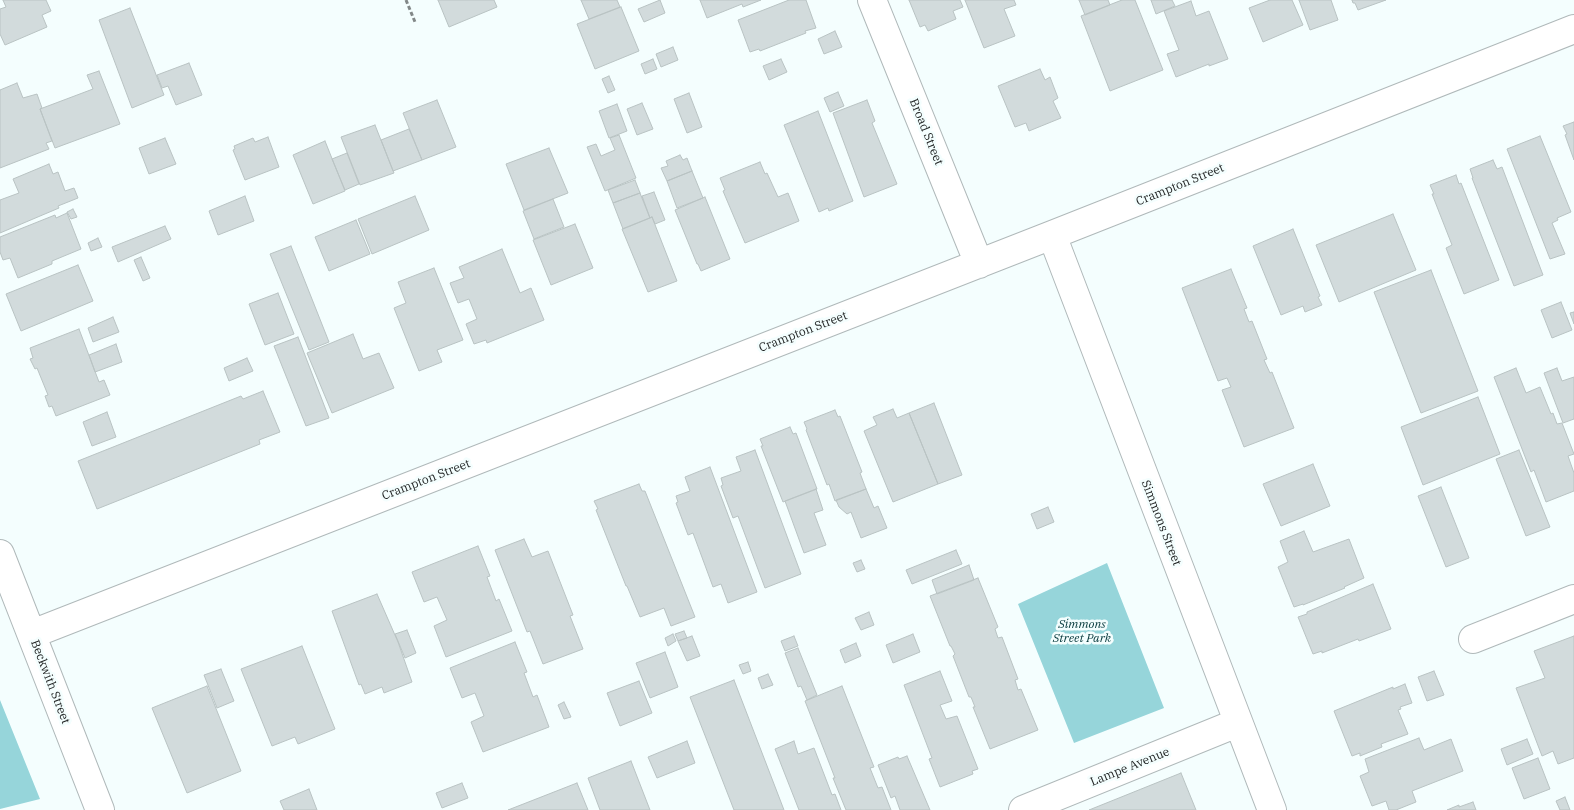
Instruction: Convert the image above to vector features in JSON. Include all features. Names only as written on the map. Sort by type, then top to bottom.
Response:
[{"type":"street","name":"Broad Street","points":[[872,0],[979,264]]},
{"type":"street","name":"Crampton Street","points":[[32,634],[1574,29]]},
{"type":"street","name":"Simmons Street","points":[[1052,235],[1237,723],[1272,810]]},
{"type":"street","name":"Beckwith Street","points":[[0,554],[100,810]]},
{"type":"street","points":[[1473,639],[1574,599]]},
{"type":"street","name":"Lampe Avenue","points":[[1023,810],[1237,723]]},
{"type":"path","points":[[406,0],[415,22]]},
{"type":"green space","name":"Simmons Street Park","points":[[1107,563],[1164,708],[1074,743],[1018,604]]},
{"type":"green space","points":[[0,700],[40,799],[0,809]]},
{"type":"building","points":[[3,0],[46,0],[51,11],[42,15],[47,27],[5,45],[0,34],[0,9],[6,7]]},
{"type":"building","points":[[438,0],[494,0],[497,7],[449,27]]},
{"type":"building","points":[[581,0],[617,0],[620,7],[589,19]]},
{"type":"building","points":[[660,0],[665,13],[644,22],[638,9]]},
{"type":"building","points":[[700,0],[761,0],[743,7],[742,4],[707,18]]},
{"type":"building","points":[[789,0],[806,0],[816,28],[760,51],[759,49],[750,52],[738,20]]},
{"type":"building","points":[[909,0],[960,0],[963,7],[953,11],[956,19],[928,31],[925,25],[920,27]]},
{"type":"building","points":[[965,0],[1014,0],[1016,5],[1004,9],[1015,36],[984,48]]},
{"type":"building","points":[[1079,0],[1108,0],[1110,5],[1085,15]]},
{"type":"building","points":[[1122,0],[1135,0],[1163,70],[1110,91],[1081,16]]},
{"type":"building","points":[[1151,0],[1172,0],[1175,6],[1156,14]]},
{"type":"building","points":[[1270,0],[1292,0],[1303,25],[1263,42],[1249,8]]},
{"type":"building","points":[[1299,0],[1331,0],[1338,20],[1310,30]]},
{"type":"building","points":[[1352,0],[1386,0],[1358,10]]},
{"type":"building","points":[[1191,1],[1196,16],[1209,11],[1228,59],[1176,77],[1167,54],[1179,50],[1164,11]]},
{"type":"building","points":[[621,7],[639,51],[595,69],[577,24]]},
{"type":"building","points":[[130,8],[164,95],[132,108],[99,20]]},
{"type":"building","points":[[835,31],[842,47],[824,54],[818,39]]},
{"type":"building","points":[[673,47],[678,60],[661,67],[656,54]]},
{"type":"building","points":[[653,59],[657,69],[645,74],[641,64]]},
{"type":"building","points":[[781,59],[787,72],[769,80],[763,66]]},
{"type":"building","points":[[189,63],[202,95],[176,105],[168,86],[162,88],[157,75]]},
{"type":"building","points":[[1040,69],[1045,80],[1050,77],[1058,98],[1053,101],[1061,118],[1029,131],[1026,123],[1015,127],[998,86]]},
{"type":"building","points":[[99,71],[120,124],[55,148],[40,109],[93,89],[87,75]]},
{"type":"building","points":[[609,76],[615,90],[608,93],[602,79]]},
{"type":"building","points":[[17,83],[23,98],[37,94],[42,108],[40,109],[52,141],[46,143],[49,149],[0,168],[0,90]]},
{"type":"building","points":[[838,92],[844,106],[830,112],[824,98]]},
{"type":"building","points":[[689,93],[702,127],[687,133],[674,99]]},
{"type":"building","points":[[437,100],[456,147],[422,160],[403,113]]},
{"type":"building","points":[[867,100],[875,121],[872,123],[897,184],[864,197],[833,113]]},
{"type":"building","points":[[642,103],[653,129],[637,135],[627,109]]},
{"type":"building","points":[[617,104],[627,131],[609,138],[599,111]]},
{"type":"building","points":[[818,111],[853,201],[829,211],[828,208],[819,212],[784,125]]},
{"type":"building","points":[[1574,122],[1574,160],[1563,126]]},
{"type":"building","points":[[375,125],[394,173],[360,185],[341,137]]},
{"type":"building","points":[[409,129],[422,160],[393,171],[381,140]]},
{"type":"building","points":[[619,135],[636,178],[605,191],[587,147],[596,144],[601,156],[615,150],[610,138]]},
{"type":"building","points":[[1540,136],[1571,212],[1557,218],[1558,220],[1552,223],[1565,254],[1550,259],[1507,149]]},
{"type":"building","points":[[268,137],[279,167],[245,180],[233,150],[235,149],[234,146],[253,138],[255,142]]},
{"type":"building","points":[[165,138],[176,164],[149,174],[139,148]]},
{"type":"building","points":[[325,141],[345,191],[313,204],[293,155]]},
{"type":"building","points":[[549,148],[568,193],[524,210],[506,164]]},
{"type":"building","points":[[347,153],[359,184],[345,190],[332,159]]},
{"type":"building","points":[[680,155],[683,160],[687,158],[692,171],[667,181],[661,168],[668,166],[666,161]]},
{"type":"building","points":[[1493,160],[1497,169],[1502,167],[1543,275],[1514,286],[1470,169]]},
{"type":"building","points":[[760,162],[778,197],[788,193],[799,221],[745,243],[723,191],[725,190],[720,178]]},
{"type":"building","points":[[49,164],[53,174],[58,172],[65,191],[74,188],[78,198],[0,233],[0,200],[19,193],[13,179]]},
{"type":"building","points":[[692,171],[703,198],[677,208],[667,181]]},
{"type":"building","points":[[1456,175],[1459,184],[1461,183],[1499,280],[1464,294],[1446,248],[1452,245],[1430,185]]},
{"type":"building","points":[[635,180],[640,193],[613,203],[608,190]]},
{"type":"building","points":[[654,192],[665,220],[655,224],[652,217],[650,218],[642,196]]},
{"type":"building","points":[[640,193],[650,218],[623,229],[613,203]]},
{"type":"building","points":[[245,196],[254,221],[218,235],[209,211]]},
{"type":"building","points":[[415,196],[429,230],[372,254],[358,219]]},
{"type":"building","points":[[705,197],[730,259],[701,271],[675,210]]},
{"type":"building","points":[[553,199],[564,227],[534,239],[523,211]]},
{"type":"building","points":[[73,209],[77,217],[71,219],[67,212]]},
{"type":"building","points":[[67,213],[81,249],[18,278],[10,258],[3,260],[0,252],[0,237],[55,215],[56,218]]},
{"type":"building","points":[[1393,214],[1416,270],[1339,302],[1316,245]]},
{"type":"building","points":[[652,217],[677,281],[648,292],[622,229]]},
{"type":"building","points":[[356,220],[370,254],[329,271],[315,237]]},
{"type":"building","points":[[575,224],[593,268],[551,285],[533,240]]},
{"type":"building","points":[[165,226],[171,239],[118,262],[112,247]]},
{"type":"building","points":[[1293,229],[1322,305],[1305,312],[1303,306],[1281,315],[1253,246]]},
{"type":"building","points":[[98,238],[102,247],[91,251],[88,243]]},
{"type":"building","points":[[291,246],[329,342],[309,350],[270,254]]},
{"type":"building","points":[[502,249],[520,293],[531,288],[544,320],[487,343],[486,340],[474,344],[466,324],[477,319],[469,299],[458,303],[450,283],[464,278],[459,267]]},
{"type":"building","points":[[141,257],[150,278],[143,281],[134,260]]},
{"type":"building","points":[[78,265],[93,301],[21,331],[6,294]]},
{"type":"building","points":[[434,268],[463,340],[437,350],[442,362],[419,371],[394,308],[406,303],[398,282]]},
{"type":"building","points":[[1231,269],[1247,308],[1244,309],[1249,322],[1252,321],[1267,359],[1264,360],[1270,373],[1272,372],[1294,428],[1244,447],[1222,390],[1231,387],[1227,378],[1218,381],[1182,288]]},
{"type":"building","points":[[1431,270],[1478,391],[1421,413],[1374,292]]},
{"type":"building","points":[[278,293],[294,334],[265,345],[249,304]]},
{"type":"building","points":[[1561,302],[1572,330],[1552,338],[1541,310]]},
{"type":"building","points":[[1574,312],[1574,324],[1570,313]]},
{"type":"building","points":[[113,317],[119,332],[93,342],[88,328]]},
{"type":"building","points":[[79,329],[99,382],[104,380],[110,395],[56,416],[52,406],[49,407],[45,396],[48,395],[37,368],[35,369],[30,359],[33,358],[30,348]]},
{"type":"building","points":[[353,334],[363,359],[379,353],[394,388],[332,413],[307,353]]},
{"type":"building","points":[[298,337],[329,418],[306,426],[274,346]]},
{"type":"building","points":[[116,344],[122,362],[95,372],[89,355]]},
{"type":"building","points":[[247,358],[253,371],[229,381],[224,368]]},
{"type":"building","points":[[1516,368],[1526,393],[1540,387],[1557,424],[1562,423],[1574,454],[1568,456],[1574,473],[1574,491],[1546,502],[1534,470],[1531,472],[1494,377]]},
{"type":"building","points":[[1557,368],[1562,381],[1574,377],[1574,419],[1563,423],[1544,373]]},
{"type":"building","points":[[263,391],[280,432],[259,440],[260,444],[97,509],[78,461],[241,396],[243,399]]},
{"type":"building","points":[[1478,397],[1500,454],[1423,485],[1401,427]]},
{"type":"building","points":[[934,403],[962,475],[938,484],[909,413]]},
{"type":"building","points":[[893,409],[897,418],[909,413],[938,484],[893,502],[864,431],[877,425],[873,417]]},
{"type":"building","points":[[835,410],[838,417],[840,416],[862,472],[860,473],[866,489],[835,501],[829,484],[827,485],[804,422]]},
{"type":"building","points":[[107,412],[116,437],[92,446],[83,422]]},
{"type":"building","points":[[790,427],[793,434],[796,433],[817,489],[783,502],[760,439]]},
{"type":"building","points":[[755,450],[801,574],[765,588],[738,516],[733,518],[721,486],[723,485],[721,478],[741,471],[736,457]]},
{"type":"building","points":[[1519,450],[1550,527],[1526,536],[1496,459]]},
{"type":"building","points":[[1313,464],[1330,506],[1281,526],[1263,484]]},
{"type":"building","points":[[710,467],[757,592],[728,603],[721,584],[713,587],[693,533],[688,535],[676,503],[678,502],[676,496],[690,491],[685,477]]},
{"type":"building","points":[[639,484],[642,491],[645,491],[695,617],[671,626],[664,608],[640,617],[596,510],[598,509],[594,501]]},
{"type":"building","points":[[1441,487],[1469,558],[1446,567],[1418,496]]},
{"type":"building","points":[[816,489],[823,510],[814,513],[826,545],[804,553],[785,501]]},
{"type":"building","points":[[866,489],[874,508],[878,506],[887,528],[861,538],[851,512],[847,514],[839,507],[836,500]]},
{"type":"building","points":[[1048,507],[1054,522],[1037,529],[1031,514]]},
{"type":"building","points":[[1304,531],[1313,552],[1349,539],[1364,578],[1345,588],[1294,607],[1278,567],[1288,562],[1280,541]]},
{"type":"building","points":[[524,539],[532,557],[548,551],[573,615],[570,616],[583,649],[543,664],[530,631],[527,632],[495,550]]},
{"type":"building","points":[[478,546],[490,576],[487,577],[496,601],[499,599],[512,631],[446,657],[434,626],[447,620],[437,597],[424,602],[412,572]]},
{"type":"building","points":[[956,550],[962,564],[912,584],[906,570]]},
{"type":"building","points":[[861,560],[865,569],[857,572],[853,563]]},
{"type":"building","points":[[969,565],[974,580],[937,594],[932,580]]},
{"type":"building","points":[[978,578],[998,627],[995,629],[998,638],[1002,637],[1018,679],[1015,680],[1018,690],[1021,689],[1038,730],[990,749],[973,707],[975,707],[971,697],[969,697],[953,656],[955,654],[930,596]]},
{"type":"building","points":[[1373,584],[1391,629],[1322,653],[1322,651],[1313,654],[1298,617]]},
{"type":"building","points":[[377,594],[398,642],[412,682],[384,693],[382,687],[365,694],[361,684],[359,685],[332,611]]},
{"type":"building","points":[[869,612],[874,625],[861,630],[855,618]]},
{"type":"building","points":[[407,630],[416,653],[405,658],[395,634]]},
{"type":"building","points":[[684,631],[687,638],[678,641],[675,634]]},
{"type":"building","points":[[673,634],[676,641],[668,646],[665,638]]},
{"type":"building","points":[[913,634],[920,652],[893,663],[886,645]]},
{"type":"building","points":[[692,636],[700,656],[687,661],[678,641]]},
{"type":"building","points":[[794,636],[798,646],[785,651],[781,641]]},
{"type":"building","points":[[1574,636],[1574,758],[1558,764],[1553,751],[1542,756],[1516,688],[1545,678],[1534,651]]},
{"type":"building","points":[[515,642],[527,672],[524,673],[533,697],[537,695],[549,727],[483,752],[471,722],[484,716],[475,693],[462,698],[450,668]]},
{"type":"building","points":[[856,643],[861,656],[845,663],[840,650]]},
{"type":"building","points":[[302,646],[335,729],[298,744],[295,737],[272,746],[241,669]]},
{"type":"building","points":[[798,648],[817,695],[807,700],[801,686],[798,687],[785,653]]},
{"type":"building","points":[[665,652],[678,687],[650,698],[636,663]]},
{"type":"building","points":[[748,662],[751,671],[743,674],[739,665]]},
{"type":"building","points":[[221,669],[234,701],[217,708],[204,675]]},
{"type":"building","points":[[940,671],[952,701],[940,705],[946,719],[957,716],[978,769],[972,771],[973,774],[940,787],[929,759],[932,758],[904,685]]},
{"type":"building","points":[[1434,671],[1444,695],[1427,701],[1418,677]]},
{"type":"building","points":[[768,674],[773,685],[762,689],[758,678]]},
{"type":"building","points":[[734,680],[784,810],[734,810],[690,697]]},
{"type":"building","points":[[639,681],[652,713],[620,726],[607,693]]},
{"type":"building","points":[[1405,684],[1412,703],[1400,707],[1401,709],[1398,710],[1408,734],[1381,744],[1382,747],[1360,756],[1360,753],[1352,756],[1334,711]]},
{"type":"building","points":[[207,686],[241,771],[187,793],[152,708]]},
{"type":"building","points":[[842,686],[874,767],[870,768],[878,788],[882,787],[891,810],[846,810],[833,778],[835,778],[805,701]]},
{"type":"building","points":[[564,702],[571,717],[564,719],[558,705]]},
{"type":"building","points":[[1419,738],[1424,750],[1451,739],[1463,771],[1412,791],[1416,802],[1396,810],[1389,810],[1386,801],[1372,806],[1360,776],[1369,772],[1365,759]]},
{"type":"building","points":[[1527,739],[1533,754],[1507,765],[1501,749]]},
{"type":"building","points":[[687,741],[695,763],[657,778],[648,757]]},
{"type":"building","points":[[794,741],[798,754],[814,748],[832,795],[835,794],[841,810],[799,810],[775,749]]},
{"type":"building","points":[[907,756],[930,810],[900,810],[895,796],[891,798],[878,765],[898,757],[899,759]]},
{"type":"building","points":[[1538,758],[1550,789],[1524,799],[1512,768]]},
{"type":"building","points":[[631,761],[650,810],[600,810],[588,778]]},
{"type":"building","points":[[1181,773],[1196,810],[1089,810]]},
{"type":"building","points":[[462,783],[468,798],[442,808],[436,793]]},
{"type":"building","points":[[577,783],[588,810],[508,810]]},
{"type":"building","points":[[309,789],[317,810],[284,810],[280,801]]},
{"type":"building","points":[[1565,797],[1570,810],[1560,810],[1556,801]]},
{"type":"building","points":[[1473,802],[1476,810],[1447,810],[1459,805],[1459,807]]}]
